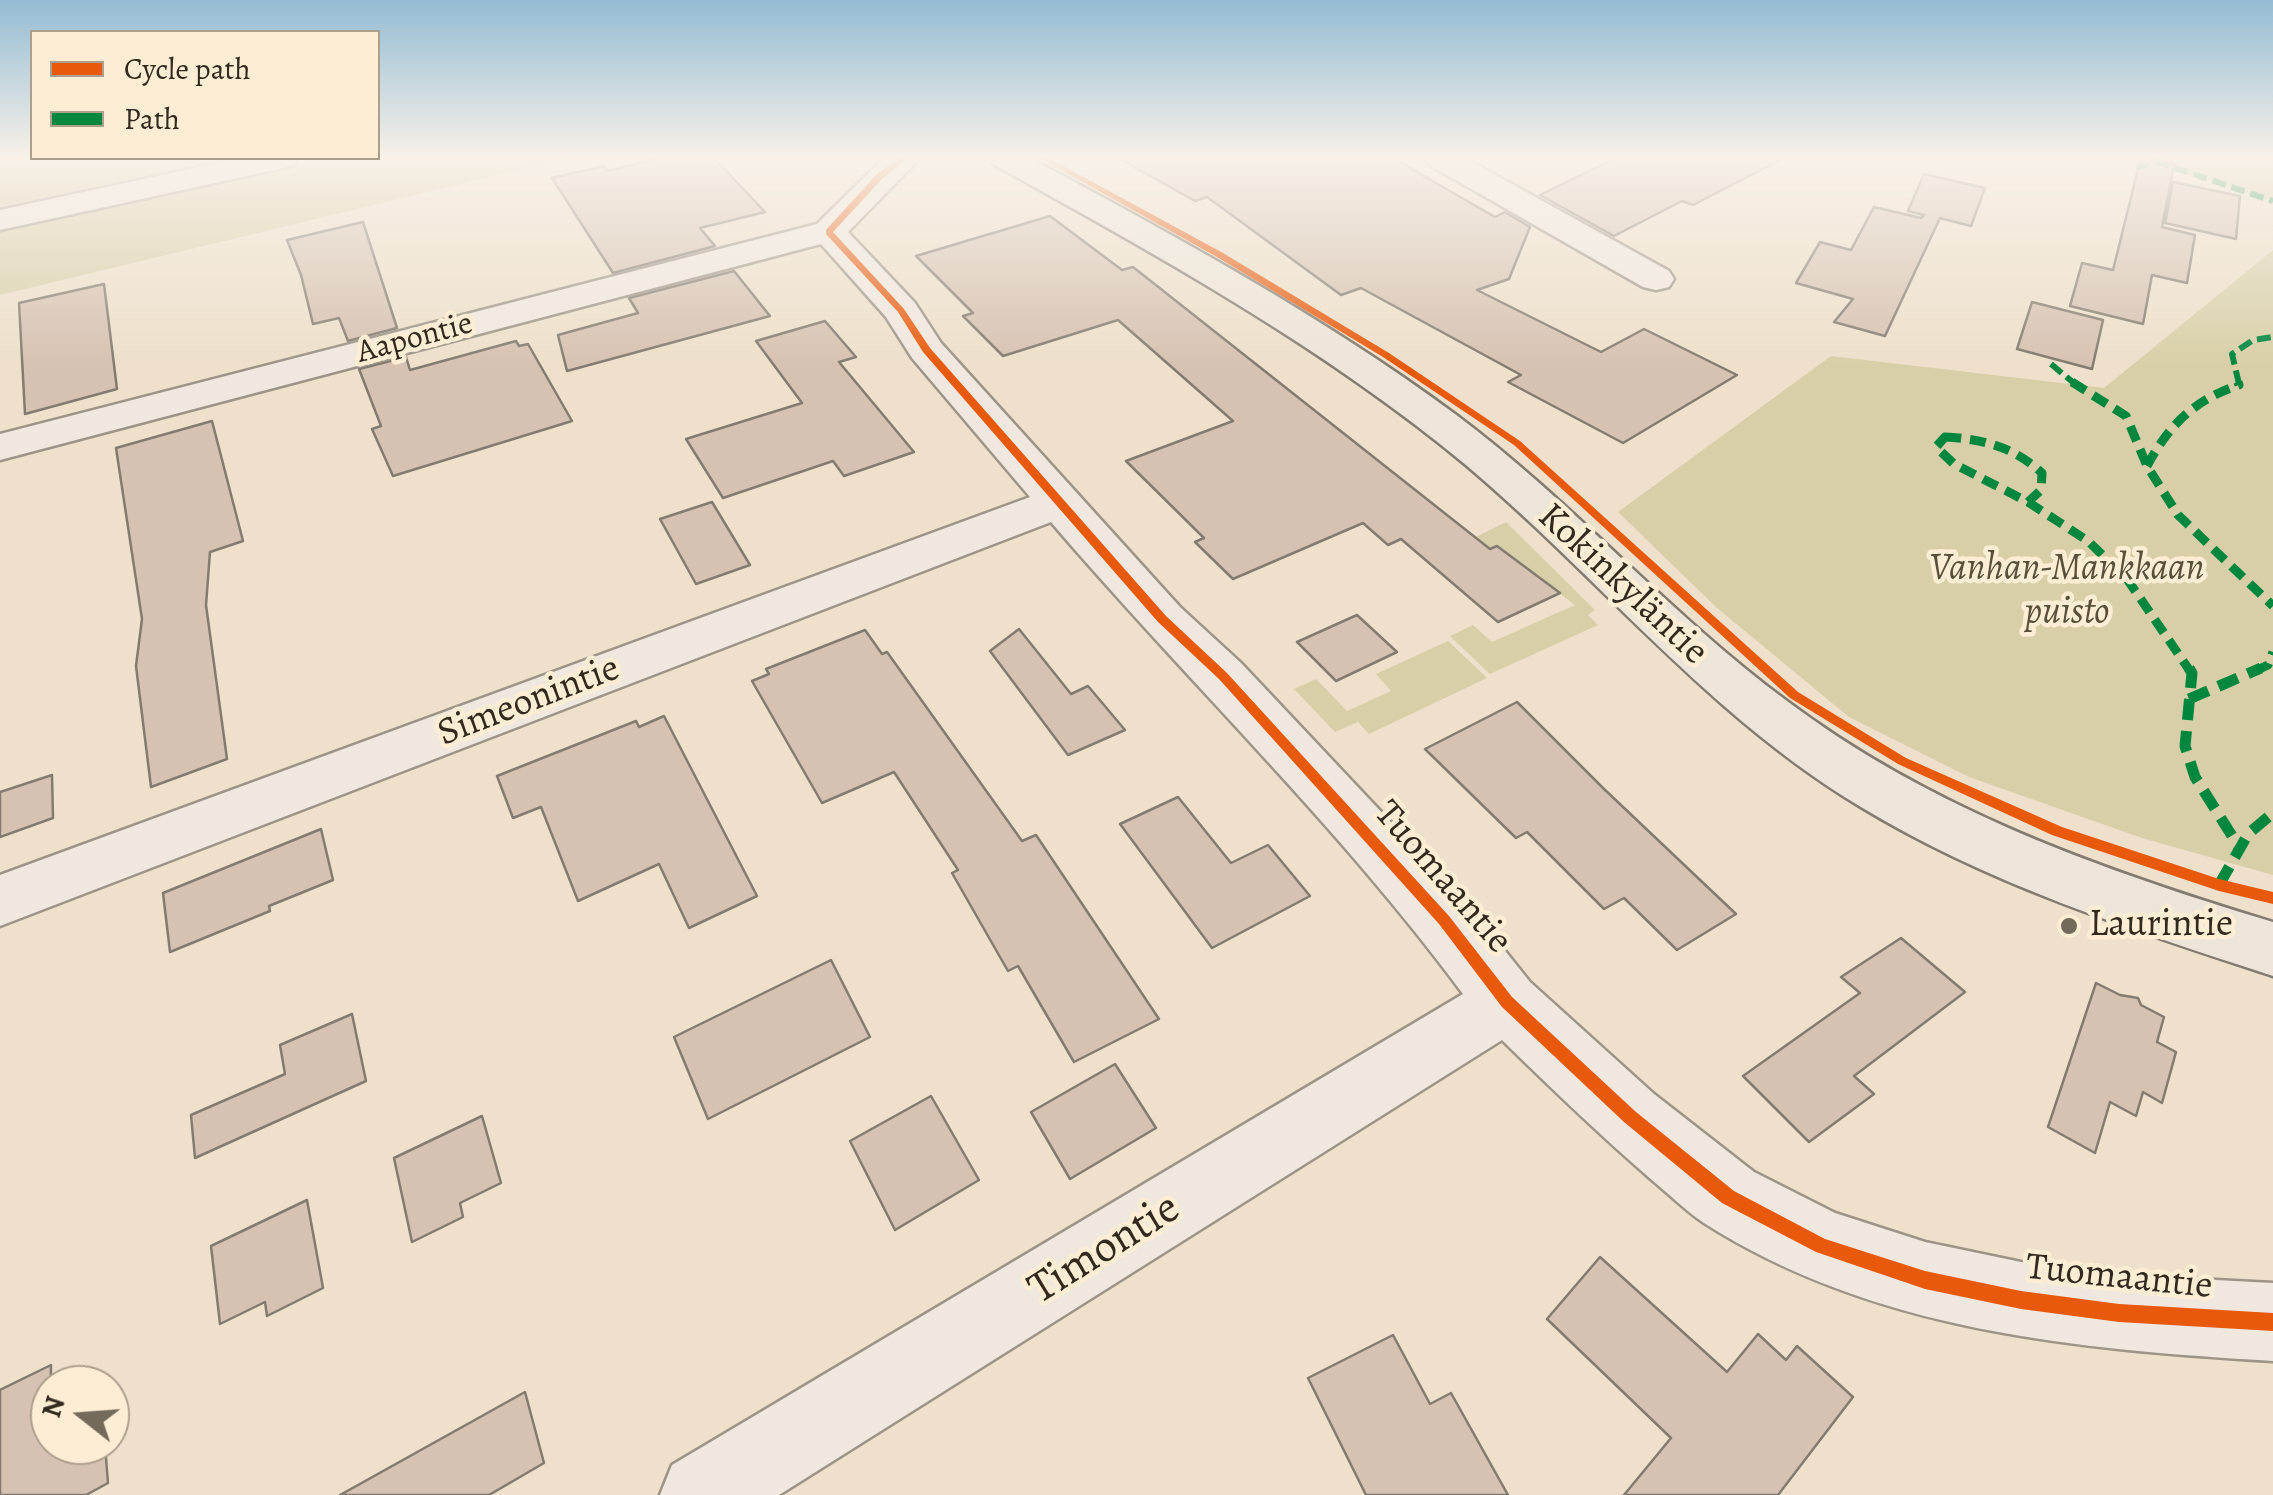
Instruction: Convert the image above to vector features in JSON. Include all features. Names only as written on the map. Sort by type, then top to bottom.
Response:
[{"type":"main road","name":"Kokinkyläntie","points":[[1130,227],[1198,264],[1361,366],[1442,424],[1512,480],[1660,626],[1756,706],[1876,787],[2023,861],[2100,892],[2273,950]]},
{"type":"street","points":[[830,232],[835,227]]},
{"type":"street","points":[[1563,227],[1656,279]]},
{"type":"street","name":"Aapontie","points":[[0,447],[734,253],[830,232]]},
{"type":"street","name":"Tuomaantie","points":[[830,232],[901,311],[926,350],[1058,503],[1162,619],[1223,676],[1432,906],[1507,1002],[1630,1117],[1728,1197],[1822,1246],[1925,1280],[2021,1300],[2119,1313],[2273,1322]]},
{"type":"street","name":"Simeonintie","points":[[0,901],[1058,503]]},
{"type":"street","name":"Timontie","points":[[702,1495],[1507,1002]]},
{"type":"green space","points":[[23,227],[284,227],[0,295],[0,232]]},
{"type":"green space","name":"Vanhan-Mankkaan puisto","points":[[2273,250],[2273,875],[2142,838],[1969,777],[1849,717],[1717,608],[1618,512],[1831,356],[2104,388]]},
{"type":"green space","points":[[1506,522],[1595,610],[1588,615],[1598,625],[1490,674],[1450,636],[1473,625],[1492,642],[1575,605],[1497,546],[1486,551],[1474,538]]},
{"type":"green space","points":[[1448,641],[1487,678],[1369,734],[1358,722],[1335,732],[1294,689],[1316,679],[1347,711],[1391,691],[1376,674]]},
{"type":"building","points":[[343,227],[365,227],[397,328],[348,341],[339,318],[313,324],[301,275],[287,240]]},
{"type":"building","points":[[583,227],[705,227],[700,228],[715,246],[613,273]]},
{"type":"building","points":[[1014,227],[1064,227],[1122,270],[1133,267],[1490,549],[1497,546],[1560,593],[1498,622],[1401,539],[1388,545],[1363,523],[1233,579],[1195,542],[1204,538],[1126,461],[1233,421],[1118,320],[1003,356],[963,316],[973,313],[916,256]]},
{"type":"building","points":[[1248,227],[1530,227],[1509,279],[1477,290],[1601,352],[1644,329],[1737,375],[1623,443],[1508,382],[1521,375],[1361,288],[1341,295]]},
{"type":"building","points":[[1597,227],[1632,227],[1614,236]]},
{"type":"building","points":[[1863,227],[1936,227],[1885,336],[1834,322],[1853,299],[1796,283],[1820,242],[1851,250]]},
{"type":"building","points":[[2124,227],[2162,227],[2195,235],[2187,283],[2152,275],[2143,324],[2070,306],[2082,263],[2113,270]]},
{"type":"building","points":[[2182,227],[2237,227],[2236,239]]},
{"type":"building","points":[[734,271],[770,316],[567,371],[558,335],[638,313],[629,298]]},
{"type":"building","points":[[104,284],[117,389],[25,414],[19,303]]},
{"type":"building","points":[[2032,302],[2103,320],[2092,369],[2017,349]]},
{"type":"building","points":[[825,321],[856,357],[839,362],[914,452],[844,476],[833,461],[723,498],[686,439],[802,403],[756,341]]},
{"type":"building","points":[[516,341],[519,346],[528,344],[572,421],[393,476],[372,429],[381,426],[359,369],[406,357],[410,370]]},
{"type":"building","points":[[212,421],[243,541],[210,552],[206,605],[227,759],[151,787],[136,666],[142,619],[116,448]]},
{"type":"building","points":[[712,502],[750,565],[696,584],[660,519]]},
{"type":"building","points":[[1357,615],[1397,652],[1336,681],[1297,642]]},
{"type":"building","points":[[1019,629],[1071,694],[1088,686],[1125,730],[1068,755],[990,651]]},
{"type":"building","points":[[865,630],[882,654],[887,652],[1022,841],[1036,835],[1159,1019],[1074,1062],[1018,966],[1008,971],[952,873],[958,870],[894,772],[822,803],[752,681],[769,674],[766,669]]},
{"type":"building","points":[[1517,702],[1736,914],[1677,950],[1624,898],[1604,909],[1527,832],[1516,838],[1425,749]]},
{"type":"building","points":[[664,716],[757,896],[689,928],[659,864],[578,901],[541,807],[513,818],[497,776],[636,721],[639,727]]},
{"type":"building","points":[[52,775],[53,818],[0,837],[0,792]]},
{"type":"building","points":[[1178,797],[1231,863],[1268,845],[1310,896],[1212,948],[1120,824]]},
{"type":"building","points":[[321,829],[333,880],[170,952],[163,893]]},
{"type":"building","points":[[1901,938],[1965,992],[1854,1076],[1874,1094],[1809,1142],[1743,1076],[1860,993],[1841,977]]},
{"type":"building","points":[[831,960],[870,1037],[708,1119],[674,1037]]},
{"type":"building","points":[[2096,983],[2120,995],[2138,998],[2141,1005],[2164,1017],[2157,1042],[2176,1052],[2162,1103],[2143,1092],[2136,1116],[2110,1102],[2095,1153],[2048,1127]]},
{"type":"building","points":[[352,1014],[366,1081],[195,1158],[191,1115],[285,1074],[280,1045]]},
{"type":"building","points":[[1115,1064],[1156,1128],[1070,1179],[1031,1112]]},
{"type":"building","points":[[931,1096],[979,1180],[895,1230],[850,1141]]},
{"type":"building","points":[[482,1116],[501,1183],[460,1203],[463,1217],[412,1242],[394,1158]]},
{"type":"building","points":[[307,1200],[323,1288],[267,1316],[265,1302],[220,1324],[211,1246]]},
{"type":"building","points":[[1600,1257],[1727,1372],[1758,1334],[1786,1360],[1797,1346],[1853,1397],[1778,1495],[1624,1495],[1671,1438],[1547,1319]]},
{"type":"building","points":[[1393,1335],[1430,1404],[1451,1393],[1508,1495],[1366,1495],[1308,1378]]},
{"type":"building","points":[[30,1375],[30,1465],[107,1465],[108,1483],[86,1495],[0,1495],[0,1390]]},
{"type":"building","points":[[525,1392],[544,1463],[489,1495],[340,1495]]},
{"type":"marked path","points":[[2147,466],[2183,414],[2207,397],[2239,385],[2232,354],[2253,340],[2273,337]]},
{"type":"marked path","points":[[2051,364],[2088,395],[2126,416],[2147,466],[2178,515],[2273,606]]},
{"type":"marked path","points":[[2028,502],[2041,490],[2042,473],[2021,456],[1985,441],[1959,438],[1945,437],[1936,447],[1954,464],[2028,502],[2088,541],[2127,579],[2192,673],[2185,746],[2195,777],[2239,847]]},
{"type":"marked path","points":[[2189,699],[2268,665],[2273,652]]},
{"type":"marked path","points":[[2219,885],[2248,834],[2273,813]]},
{"type":"cycle path","points":[[834,227],[829,232],[901,311],[926,350],[1162,619],[1223,676],[1444,920],[1507,1002],[1630,1117],[1728,1197],[1822,1246],[1925,1280],[2021,1300],[2119,1313],[2273,1322]]},
{"type":"cycle path","points":[[1169,227],[1386,355],[1517,443],[1794,695],[1902,761],[2057,831],[2219,885],[2273,898]]},
{"type":"place","name":"Laurintie","points":[[2069,926]]}]
